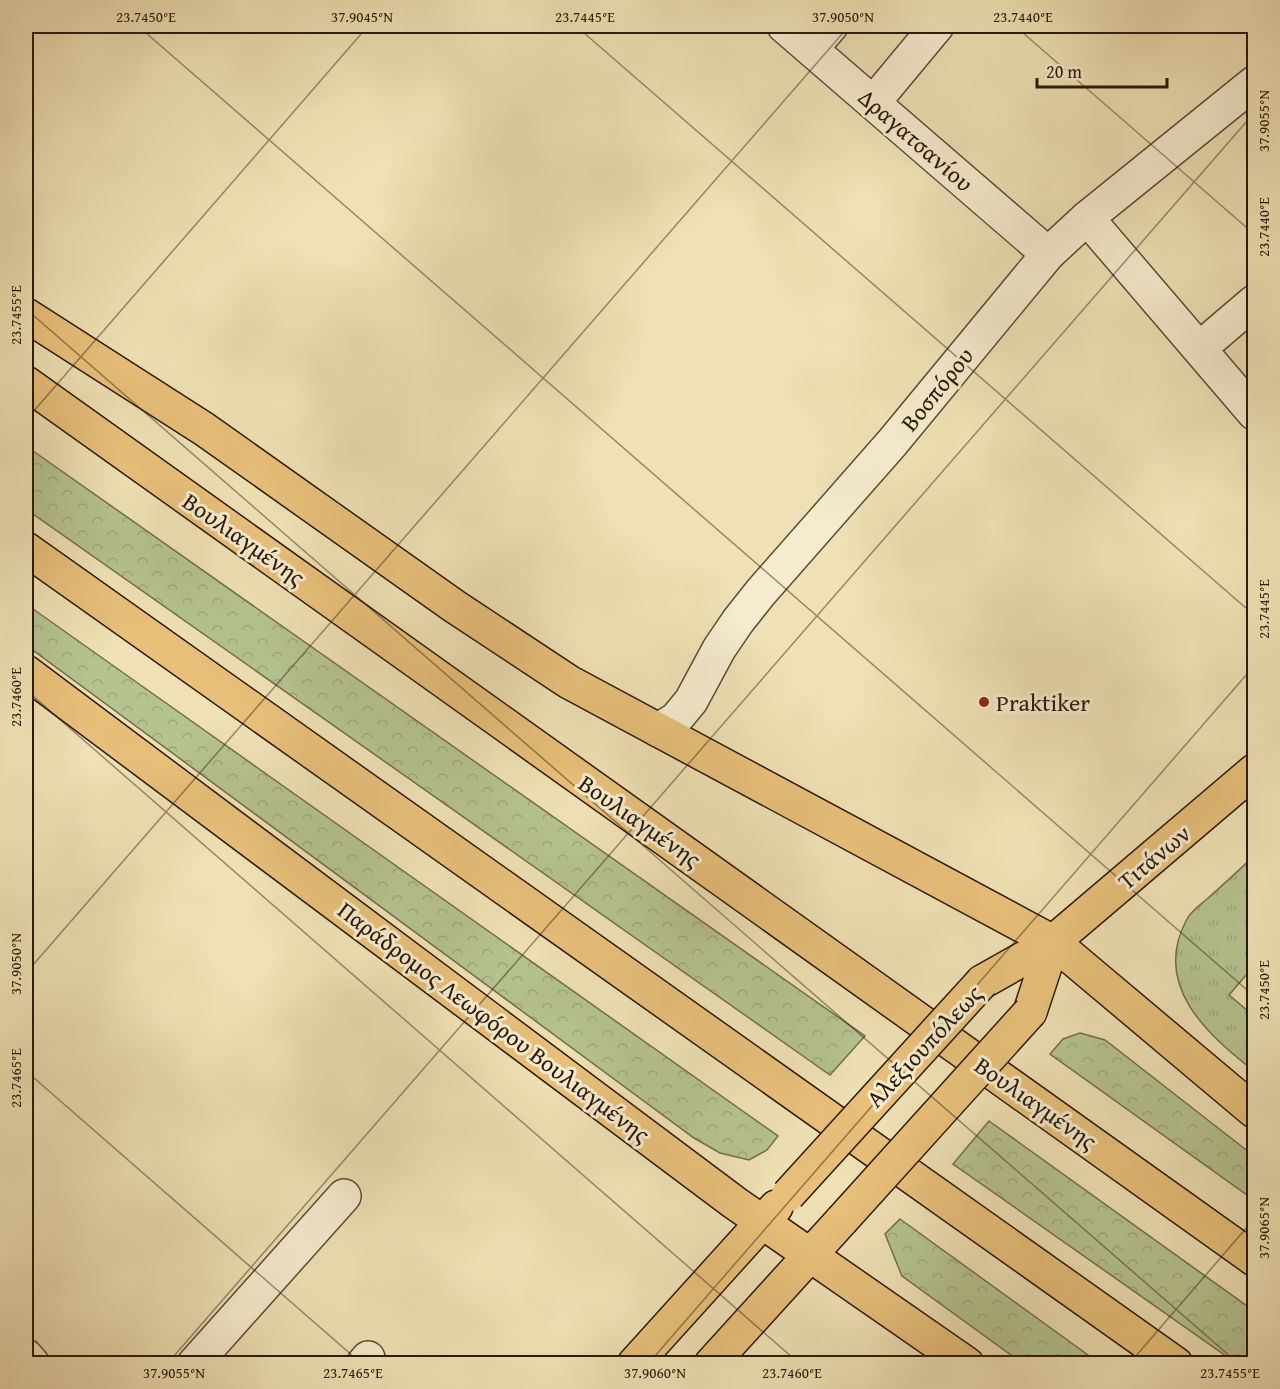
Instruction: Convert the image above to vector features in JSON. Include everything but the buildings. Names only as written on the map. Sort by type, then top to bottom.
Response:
[{"type":"main road","points":[[26,315],[204,429],[454,606],[569,682],[1053,942],[1254,1111]]},
{"type":"main road","name":"Βουλιαγμένης","points":[[26,383],[1254,1258]]},
{"type":"main road","points":[[26,549],[1176,1364]]},
{"type":"main road","name":"Παράδρομος Λεωφόρου Βουλιαγμένης","points":[[26,672],[762,1222],[967,1364]]},
{"type":"main road","name":"Τιτάνων","points":[[1053,942],[1254,771]]},
{"type":"main road","points":[[711,1364],[1030,1012],[1053,942]]},
{"type":"main road","name":"Αλεξιουπόλεως","points":[[634,1364],[982,982],[1053,942]]},
{"type":"street","name":"Δραγατσανίου","points":[[784,26],[821,37],[873,103],[1048,254]]},
{"type":"street","points":[[873,103],[937,26]]},
{"type":"street","name":"Βοσπόρου","points":[[658,730],[676,719],[691,701],[719,649],[761,592],[892,443],[1048,254],[1087,218],[1254,83]]},
{"type":"street","points":[[1087,218],[1254,413]]},
{"type":"street","points":[[1200,348],[1254,302]]},
{"type":"street","points":[[194,1364],[344,1196]]},
{"type":"street","points":[[26,1356],[33,1364]]},
{"type":"green space","points":[[26,446],[865,1036],[830,1075],[26,509]]},
{"type":"green space","points":[[26,604],[778,1136],[767,1150],[749,1160],[720,1153],[694,1138],[26,645]]},
{"type":"green space","points":[[1254,856],[1254,966],[1229,995],[1254,1016],[1254,1071],[1219,1041],[1189,1006],[1180,986],[1176,965],[1178,943],[1189,916]]},
{"type":"green space","points":[[1080,1033],[1105,1040],[1254,1156],[1254,1200],[1050,1054],[1063,1039]]},
{"type":"green space","points":[[989,1121],[1254,1311],[1254,1363],[1236,1363],[953,1164]]},
{"type":"green space","points":[[900,1219],[1099,1363],[1022,1363],[902,1276],[885,1234]]},
{"type":"place","name":"Praktiker","points":[[984,702]]}]
